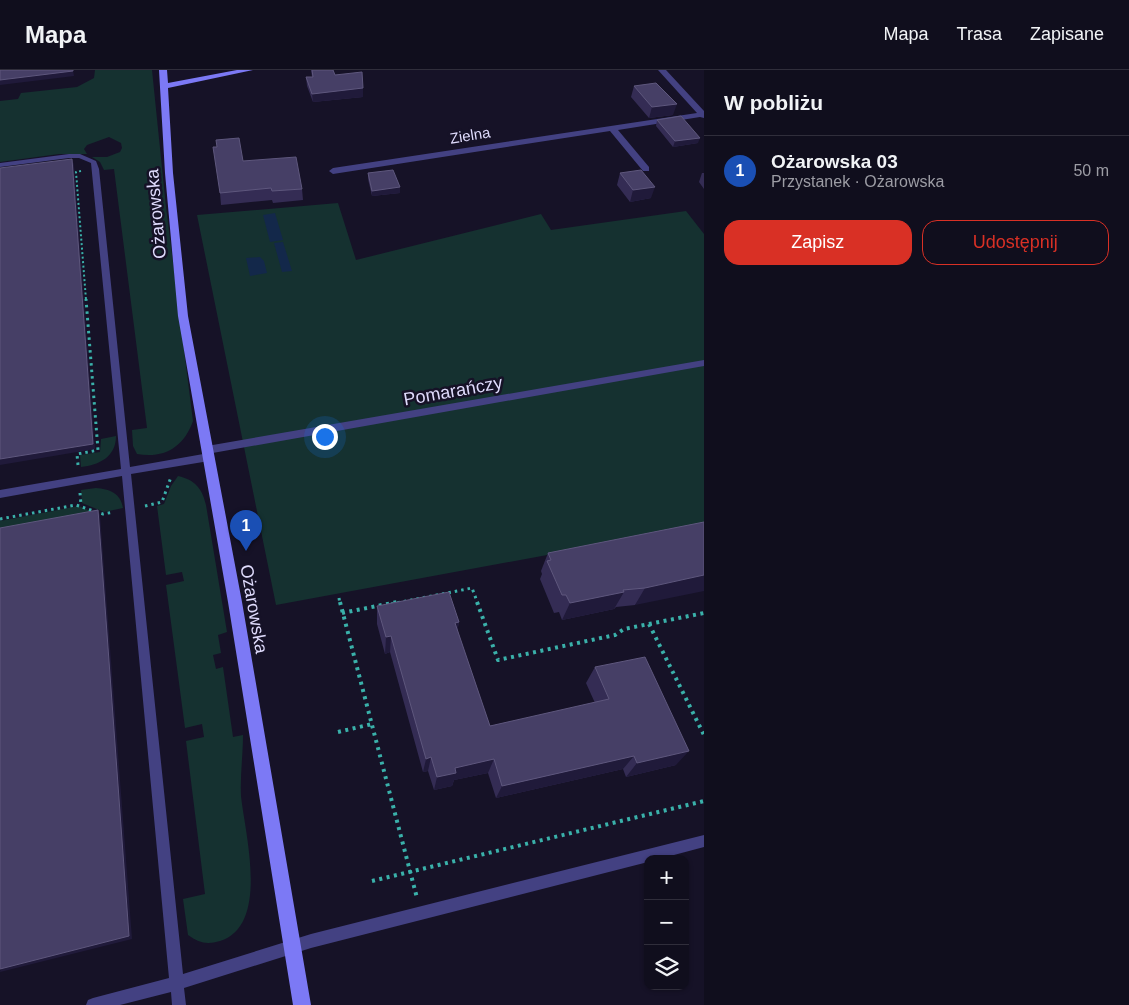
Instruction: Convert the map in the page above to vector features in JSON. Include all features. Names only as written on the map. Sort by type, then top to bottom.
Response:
[{"type":"main road","name":"Ożarowska","points":[[163,70],[169,173],[183,316],[237,612],[302,1005]]},
{"type":"main road","points":[[164,86],[248,70]]},
{"type":"street","points":[[662,70],[703,115]]},
{"type":"street","name":"Zielna","points":[[333,171],[610,126],[703,115]]},
{"type":"street","points":[[610,126],[646,170]]},
{"type":"lane","points":[[0,165],[74,156],[94,162],[96,169],[179,1005]]},
{"type":"lane","name":"Pomarańczy","points":[[0,494],[704,363]]},
{"type":"lane","points":[[93,1005],[177,983],[292,947],[704,841]]},
{"type":"path","points":[[81,505],[77,454],[98,450],[76,172],[96,169]]},
{"type":"path","points":[[0,519],[81,505],[102,514],[162,502],[175,462]]},
{"type":"path","points":[[342,613],[472,588],[498,660],[615,635],[624,629],[704,613]]},
{"type":"path","points":[[339,598],[421,913]]},
{"type":"path","points":[[649,624],[704,735]]},
{"type":"path","points":[[338,732],[372,724]]},
{"type":"path","points":[[372,881],[704,801]]},
{"type":"green space","points":[[95,70],[152,70],[166,207],[193,421],[184,438],[178,444],[164,453],[156,455],[137,454],[133,446],[132,430],[147,428],[114,169],[104,170],[100,162],[92,157],[107,157],[120,152],[122,148],[121,143],[109,137],[87,145],[84,149],[87,154],[59,154],[0,162],[0,101],[18,99],[21,93],[77,87],[94,78]]},
{"type":"green space","points":[[338,203],[356,260],[541,214],[551,230],[686,211],[704,234],[704,526],[276,605],[197,215]]},
{"type":"green space","points":[[116,436],[110,455],[100,462],[81,467],[80,455],[100,452],[101,439]]},
{"type":"green space","points":[[178,476],[193,482],[200,489],[206,505],[227,632],[218,635],[221,653],[213,655],[216,669],[223,667],[233,737],[243,735],[241,796],[249,854],[250,898],[245,917],[235,932],[220,941],[211,943],[196,940],[188,935],[183,899],[205,894],[186,741],[204,737],[202,724],[185,728],[166,585],[184,581],[182,572],[166,575],[157,506],[164,504],[171,486]]},
{"type":"green space","points":[[105,489],[117,495],[123,508],[104,512],[82,503],[81,490]]},
{"type":"green space","points":[[79,506],[100,515],[0,534],[0,521]]},
{"type":"water","points":[[275,213],[283,240],[270,242],[263,215]]},
{"type":"water","points":[[283,242],[292,271],[282,272],[274,243]]},
{"type":"water","points":[[260,257],[264,261],[267,273],[250,276],[246,258]]},
{"type":"building","points":[[0,70],[73,70],[73,71],[0,80]]},
{"type":"building","points":[[312,70],[333,70],[335,75],[362,72],[363,88],[312,94],[306,77],[313,77]]},
{"type":"building","points":[[656,83],[677,104],[652,107],[634,86]]},
{"type":"building","points":[[681,116],[700,138],[675,141],[657,120]]},
{"type":"building","points":[[239,138],[243,161],[296,157],[302,189],[272,191],[271,188],[220,193],[213,147],[217,147],[216,140]]},
{"type":"building","points":[[72,159],[93,444],[0,459],[0,168]]},
{"type":"building","points":[[393,170],[400,187],[372,191],[368,173]]},
{"type":"building","points":[[641,170],[655,187],[633,190],[620,173]]},
{"type":"building","points":[[98,510],[129,936],[0,969],[0,528]]},
{"type":"building","points":[[704,522],[704,575],[645,588],[623,590],[624,592],[570,603],[566,595],[562,595],[547,561],[551,560],[548,553]]},
{"type":"building","points":[[449,592],[459,622],[455,623],[490,726],[609,699],[595,667],[645,657],[689,751],[637,763],[634,756],[502,786],[494,759],[455,768],[456,773],[437,777],[431,757],[426,759],[391,636],[386,637],[377,606]]},
{"type":"place","name":"Ożarowska 03","points":[[246,551]]}]
